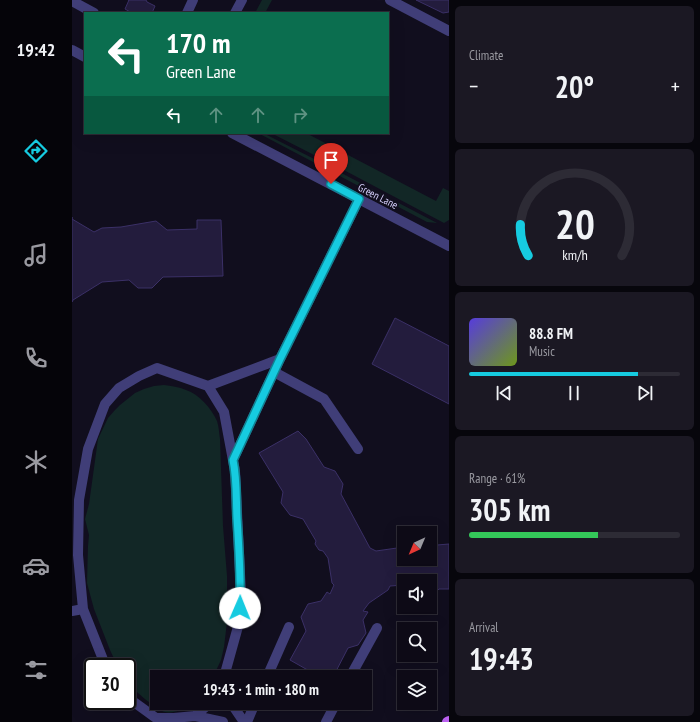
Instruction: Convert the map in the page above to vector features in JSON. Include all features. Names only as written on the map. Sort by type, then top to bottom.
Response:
[{"type":"street","points":[[187,12],[193,0]]},
{"type":"street","points":[[236,12],[242,0]]},
{"type":"street","points":[[390,0],[449,31]]},
{"type":"street","points":[[72,1],[92,12]]},
{"type":"street","points":[[72,50],[84,56]]},
{"type":"street","name":"Green Lane","points":[[234,134],[449,246]]},
{"type":"street","points":[[233,460],[280,359],[359,199]]},
{"type":"street","points":[[208,386],[280,359]]},
{"type":"street","points":[[102,658],[83,609],[78,555],[76,498],[88,449],[105,404],[119,388],[139,376],[157,368],[208,386],[224,412],[235,471],[241,594],[239,623],[226,670]]},
{"type":"street","points":[[274,372],[324,399],[358,449]]},
{"type":"street","points":[[72,610],[83,609]]},
{"type":"street","points":[[270,670],[289,627]]},
{"type":"street","points":[[354,670],[377,628]]},
{"type":"street","points":[[136,704],[156,718],[195,716],[223,722]]},
{"type":"street","points":[[195,716],[202,710]]},
{"type":"street","points":[[236,710],[244,722]]},
{"type":"street","points":[[247,722],[252,710]]},
{"type":"street","points":[[326,722],[332,710]]},
{"type":"green space","points":[[262,0],[272,0],[266,12],[256,12]]},
{"type":"green space","points":[[260,134],[265,134],[437,223],[427,222]]},
{"type":"green space","points":[[273,134],[308,134],[436,201],[443,188],[449,191],[449,220],[444,223]]},
{"type":"green space","points":[[164,385],[181,388],[191,392],[200,398],[217,421],[220,439],[223,526],[227,576],[227,622],[224,647],[221,660],[216,670],[150,670],[150,702],[136,691],[136,658],[114,658],[94,609],[87,583],[89,535],[85,519],[89,504],[98,439],[108,418],[120,405],[135,393],[154,386]]},
{"type":"green space","points":[[161,710],[182,710],[177,711],[165,712]]},
{"type":"building","points":[[129,0],[146,0],[155,6],[152,12],[130,12],[125,9]]},
{"type":"building","points":[[416,0],[449,0],[449,12],[443,13]]},
{"type":"building","points":[[72,219],[94,232],[102,228],[121,227],[156,221],[167,230],[197,229],[197,220],[221,220],[223,276],[163,277],[152,288],[138,288],[129,280],[102,282],[72,302]]},
{"type":"building","points":[[395,318],[449,346],[449,404],[372,364]]},
{"type":"building","points":[[298,431],[306,439],[324,467],[335,471],[343,484],[341,494],[370,548],[376,551],[397,548],[397,566],[437,566],[437,545],[449,544],[449,589],[439,589],[437,591],[437,574],[397,574],[397,586],[390,586],[388,590],[369,603],[363,611],[368,612],[363,620],[366,633],[358,645],[348,648],[337,670],[308,670],[290,660],[306,631],[301,617],[308,604],[321,601],[327,592],[330,594],[334,585],[332,583],[328,558],[315,544],[316,541],[303,519],[290,515],[281,503],[283,492],[259,453]]},
{"type":"route","points":[[240,608],[241,594],[238,529],[233,460],[280,359],[359,199],[331,184]]}]
